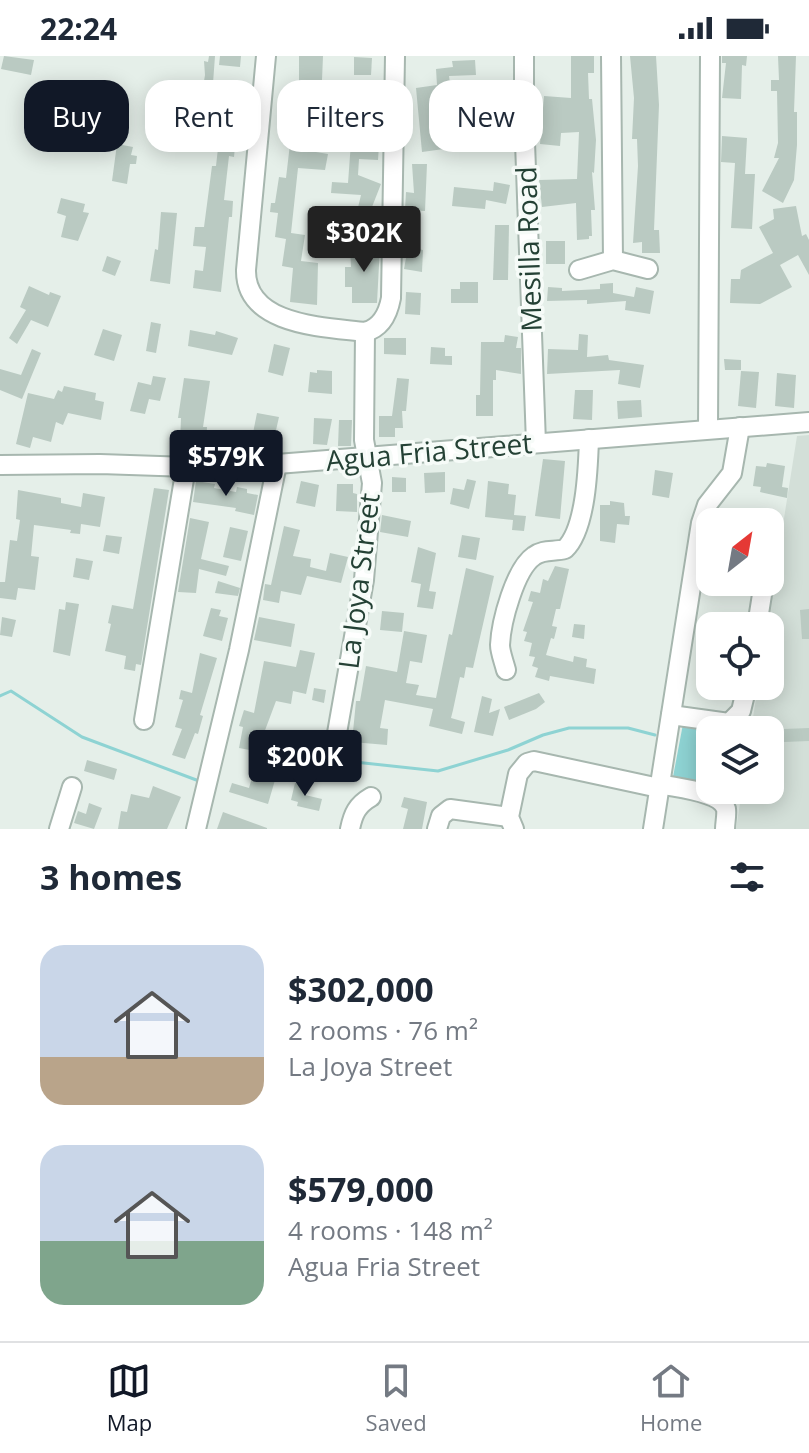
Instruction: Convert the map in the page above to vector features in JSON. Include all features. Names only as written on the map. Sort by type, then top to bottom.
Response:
[{"type":"street","points":[[266,56],[246,270],[249,291],[258,303],[296,322],[365,332],[374,330],[382,321],[391,298],[395,56]]},
{"type":"street","name":"Mesilla Road","points":[[524,56],[536,443]]},
{"type":"street","points":[[611,56],[613,260]]},
{"type":"street","points":[[708,429],[710,56]]},
{"type":"street","points":[[579,270],[613,260],[648,269]]},
{"type":"street","name":"La Joya Street","points":[[337,733],[364,580],[372,483],[364,440],[365,332]]},
{"type":"street","name":"Agua Fria Street","points":[[0,465],[186,467],[277,464],[809,422]]},
{"type":"street","points":[[707,508],[732,473],[740,427]]},
{"type":"street","points":[[506,670],[500,647],[512,593],[531,557],[545,551],[565,549],[574,539],[587,478],[589,439]]},
{"type":"street","points":[[196,829],[239,650],[277,464]]},
{"type":"street","points":[[144,720],[186,467]]},
{"type":"street","points":[[653,829],[696,579]]},
{"type":"street","points":[[671,715],[729,723],[741,711],[744,700]]},
{"type":"street","points":[[437,829],[441,816],[456,808],[511,823],[518,774],[527,763],[534,761],[716,797],[726,810],[725,829]]},
{"type":"street","points":[[59,829],[72,787]]},
{"type":"street","points":[[350,829],[353,813],[371,797]]},
{"type":"shaded area","points":[[809,435],[809,829],[736,829],[740,804],[784,804],[784,716],[753,716],[756,700],[784,700],[784,612],[769,612],[772,596],[784,596],[784,518],[797,436]]},
{"type":"water","points":[[683,724],[696,726],[696,781],[673,777]]},
{"type":"building","points":[[4,56],[34,60],[31,75],[1,69]]},
{"type":"building","points":[[209,56],[215,56],[213,80],[204,80],[204,61],[208,62]]},
{"type":"building","points":[[220,56],[241,56],[240,67],[219,65]]},
{"type":"building","points":[[299,56],[323,56],[322,80],[299,80]]},
{"type":"building","points":[[571,56],[594,56],[594,73],[588,73],[596,140],[592,172],[595,210],[591,210],[592,236],[589,239],[577,240],[576,203],[542,207],[539,180],[577,179],[579,132],[561,133],[560,146],[543,144],[544,96],[571,98]]},
{"type":"building","points":[[630,56],[656,56],[659,105],[654,230],[659,230],[660,253],[642,253],[642,242],[633,243],[638,166],[637,139],[632,139],[634,98]]},
{"type":"building","points":[[722,56],[747,56],[746,66],[742,65],[741,99],[722,98],[726,63],[722,63]]},
{"type":"building","points":[[778,56],[796,56],[794,112],[797,112],[797,145],[794,180],[783,203],[762,191],[779,158],[774,158],[778,143],[777,91],[771,91],[771,80],[779,80]]},
{"type":"building","points":[[354,57],[372,58],[371,75],[354,75]]},
{"type":"building","points":[[475,60],[476,75],[449,76],[450,80],[437,80],[436,69],[453,67],[452,61]]},
{"type":"building","points":[[429,86],[429,151],[422,152],[416,88]]},
{"type":"building","points":[[722,136],[747,138],[745,174],[755,174],[752,229],[731,228],[735,163],[721,162]]},
{"type":"building","points":[[129,146],[133,147],[131,155],[137,156],[136,164],[130,164],[127,184],[112,181],[116,152],[129,152]]},
{"type":"building","points":[[218,152],[234,152],[234,157],[229,156],[224,200],[233,201],[221,292],[193,288],[195,270],[203,271],[206,247],[193,246],[195,227],[204,227],[212,166],[216,166]]},
{"type":"building","points":[[289,152],[328,154],[325,170],[298,168],[291,233],[305,235],[301,261],[318,263],[317,305],[290,302],[293,268],[282,266],[286,239],[275,237],[278,213],[270,212],[271,203],[275,203],[279,177],[286,178]]},
{"type":"building","points":[[350,152],[379,152],[378,160],[359,159],[358,175],[381,184],[370,212],[380,215],[379,231],[354,224],[361,195],[331,193],[332,182],[348,183]]},
{"type":"building","points":[[412,164],[427,164],[425,211],[405,210],[406,192],[414,193]]},
{"type":"building","points":[[494,182],[510,185],[506,204],[486,200],[485,209],[452,206],[454,187],[493,191]]},
{"type":"building","points":[[61,198],[85,204],[83,212],[89,213],[78,241],[61,237],[66,216],[57,213]]},
{"type":"building","points":[[796,206],[802,236],[806,234],[809,240],[809,275],[798,255],[780,265],[792,287],[760,304],[730,303],[731,279],[740,279],[741,270],[773,253],[759,227],[774,219],[773,209]]},
{"type":"building","points":[[161,212],[177,213],[170,284],[150,281],[155,249],[158,250]]},
{"type":"building","points":[[495,225],[509,225],[508,280],[493,280]]},
{"type":"building","points":[[546,241],[565,241],[565,264],[546,264]]},
{"type":"building","points":[[350,246],[380,246],[377,303],[352,303],[352,287],[345,287],[345,267],[351,267]]},
{"type":"building","points":[[408,247],[423,250],[422,272],[404,269]]},
{"type":"building","points":[[107,256],[121,261],[115,276],[102,271]]},
{"type":"building","points":[[460,282],[478,282],[478,303],[451,303],[451,289],[460,289]]},
{"type":"building","points":[[613,283],[613,293],[634,297],[636,287],[654,291],[650,314],[625,310],[626,301],[587,304],[587,300],[547,301],[548,287],[562,288],[562,291],[600,289],[600,284]]},
{"type":"building","points":[[29,286],[49,295],[50,292],[61,296],[48,327],[31,320],[17,344],[9,338],[26,310],[20,307]]},
{"type":"building","points":[[406,292],[421,293],[420,315],[405,314]]},
{"type":"building","points":[[151,322],[161,324],[156,353],[146,351]]},
{"type":"building","points":[[103,329],[122,335],[114,361],[94,355]]},
{"type":"building","points":[[190,330],[215,335],[216,331],[238,338],[232,355],[188,346]]},
{"type":"building","points":[[579,334],[588,335],[587,357],[608,355],[609,360],[644,365],[640,388],[618,384],[620,370],[547,374],[548,349],[578,350]]},
{"type":"building","points":[[505,335],[518,337],[516,348],[521,348],[521,374],[496,370],[493,416],[476,416],[476,395],[480,395],[481,342],[504,342]]},
{"type":"building","points":[[384,338],[406,338],[406,355],[384,354]]},
{"type":"building","points":[[274,344],[290,348],[283,376],[268,372]]},
{"type":"building","points":[[431,347],[445,348],[445,356],[452,356],[452,365],[430,364]]},
{"type":"building","points":[[32,349],[41,353],[22,399],[0,390],[0,369],[21,375]]},
{"type":"building","points":[[724,359],[741,360],[741,370],[725,370]]},
{"type":"building","points":[[317,370],[332,371],[332,394],[308,392],[310,372],[317,373]]},
{"type":"building","points":[[741,371],[759,372],[756,408],[738,406]]},
{"type":"building","points":[[777,373],[796,375],[794,408],[775,406]]},
{"type":"building","points":[[153,376],[166,378],[160,401],[149,399],[145,414],[130,411],[138,382],[151,385]]},
{"type":"building","points":[[184,378],[210,381],[203,427],[207,427],[206,445],[180,444],[181,418],[178,418]]},
{"type":"building","points":[[397,378],[409,379],[406,411],[402,411],[403,428],[395,428],[395,437],[379,437],[379,416],[392,416]]},
{"type":"building","points":[[64,386],[96,393],[95,400],[104,402],[101,420],[68,413],[63,425],[56,422],[51,442],[33,437],[30,448],[16,444],[28,393],[54,399]]},
{"type":"building","points":[[575,390],[593,390],[592,420],[573,419]]},
{"type":"building","points":[[641,400],[642,417],[618,419],[617,401]]},
{"type":"building","points":[[257,413],[279,417],[272,448],[251,443]]},
{"type":"building","points":[[314,418],[332,419],[327,445],[313,444]]},
{"type":"building","points":[[339,420],[352,420],[351,446],[338,446]]},
{"type":"building","points":[[543,459],[565,461],[560,519],[535,516]]},
{"type":"building","points":[[767,463],[785,466],[782,487],[788,488],[787,498],[760,492],[761,487],[753,486],[756,466],[766,467]]},
{"type":"building","points":[[655,470],[673,473],[669,498],[652,495]]},
{"type":"building","points":[[445,472],[445,492],[425,493],[424,473]]},
{"type":"building","points":[[392,477],[406,478],[406,492],[392,492]]},
{"type":"building","points":[[467,479],[476,481],[469,509],[450,504],[453,488],[464,490]]},
{"type":"building","points":[[196,481],[236,492],[237,487],[247,489],[247,493],[258,495],[254,515],[235,511],[236,508],[193,502]]},
{"type":"building","points":[[301,481],[319,485],[315,507],[296,503]]},
{"type":"building","points":[[488,481],[509,484],[508,494],[516,495],[514,515],[526,516],[524,531],[512,530],[513,520],[485,517]]},
{"type":"building","points":[[337,484],[353,484],[353,493],[357,494],[357,512],[336,511]]},
{"type":"building","points":[[154,488],[169,490],[141,665],[136,664],[135,671],[124,669],[126,656],[105,651],[112,605],[133,609]]},
{"type":"building","points":[[18,490],[61,498],[61,503],[81,507],[83,493],[105,497],[100,527],[81,524],[80,534],[34,525],[31,556],[39,557],[35,590],[18,588],[16,600],[0,598],[0,582],[5,582],[10,540],[17,541],[20,520],[16,519]]},
{"type":"building","points":[[610,501],[624,503],[625,516],[630,516],[629,525],[617,524],[615,543],[600,541],[600,505],[610,505]]},
{"type":"building","points":[[382,515],[411,521],[408,537],[380,532]]},
{"type":"building","points":[[190,518],[209,522],[201,559],[229,566],[226,576],[199,569],[196,593],[178,592]]},
{"type":"building","points":[[284,526],[300,530],[293,556],[311,559],[310,567],[326,571],[330,553],[348,557],[341,583],[307,576],[301,595],[281,591],[279,603],[263,600],[265,584],[271,585]]},
{"type":"building","points":[[230,527],[248,531],[241,561],[223,557]]},
{"type":"building","points":[[106,535],[122,537],[119,554],[103,551]]},
{"type":"building","points":[[462,535],[480,538],[476,560],[458,557]]},
{"type":"building","points":[[418,547],[436,553],[429,591],[436,592],[433,609],[417,607],[421,584],[411,582]]},
{"type":"building","points":[[76,558],[93,561],[89,580],[73,577]]},
{"type":"building","points":[[555,566],[569,569],[560,609],[556,609],[552,626],[557,627],[554,639],[551,638],[546,655],[573,662],[574,656],[587,659],[586,667],[596,669],[594,684],[550,676],[549,681],[535,677],[538,668],[532,666],[535,657],[529,656],[532,643],[524,641],[527,632],[523,631],[533,602],[528,601],[531,591],[540,593],[543,579],[548,581]]},
{"type":"building","points":[[466,568],[494,576],[473,668],[466,667],[464,678],[460,677],[451,718],[465,722],[462,734],[429,726],[433,709],[385,700],[380,728],[388,729],[387,745],[352,742],[356,701],[360,701],[366,666],[397,672],[404,631],[427,635],[422,663],[410,661],[406,683],[419,685],[416,695],[436,698]]},
{"type":"building","points":[[218,581],[240,588],[238,596],[215,593]]},
{"type":"building","points":[[66,602],[79,604],[70,656],[53,652],[59,609],[65,610]]},
{"type":"building","points":[[211,608],[221,610],[219,616],[228,618],[222,641],[203,636]]},
{"type":"building","points":[[809,609],[809,639],[802,639],[800,610]]},
{"type":"building","points":[[382,611],[404,613],[402,632],[380,630]]},
{"type":"building","points":[[2,617],[16,620],[12,637],[0,635]]},
{"type":"building","points":[[259,617],[295,624],[291,647],[254,640]]},
{"type":"building","points":[[574,624],[585,625],[584,639],[572,637]]},
{"type":"building","points":[[300,650],[315,653],[306,694],[293,691],[291,704],[276,701],[264,733],[270,734],[266,753],[239,748],[243,727],[239,726],[244,710],[254,713],[264,661],[296,667]]},
{"type":"building","points":[[200,653],[217,658],[200,715],[203,716],[198,734],[195,733],[185,759],[172,755],[182,729],[175,727],[183,700],[179,699],[181,690],[192,693]]},
{"type":"building","points":[[314,688],[326,690],[324,703],[312,700]]},
{"type":"building","points":[[539,693],[545,702],[509,720],[504,707]]},
{"type":"building","points":[[482,696],[492,699],[489,713],[500,709],[493,736],[474,732]]},
{"type":"building","points":[[809,728],[809,741],[784,742],[784,729]]},
{"type":"building","points":[[87,760],[117,769],[114,780],[84,771]]},
{"type":"building","points":[[257,760],[284,767],[281,782],[275,780],[268,804],[229,792],[232,783],[249,788]]},
{"type":"building","points":[[295,783],[307,786],[305,795],[322,799],[319,811],[297,806],[298,802],[291,800]]},
{"type":"building","points":[[153,786],[181,797],[167,829],[118,829],[121,811],[127,812],[131,794],[149,798]]},
{"type":"building","points":[[404,797],[427,802],[422,829],[403,829],[408,809],[401,807]]},
{"type":"building","points":[[89,803],[102,808],[94,829],[74,823],[78,811],[86,814]]},
{"type":"building","points":[[223,812],[267,828],[267,829],[217,829]]},
{"type":"waterway","points":[[0,696],[11,691],[82,737],[199,781]]},
{"type":"waterway","points":[[290,755],[438,771],[569,728],[628,728],[655,735]]}]
